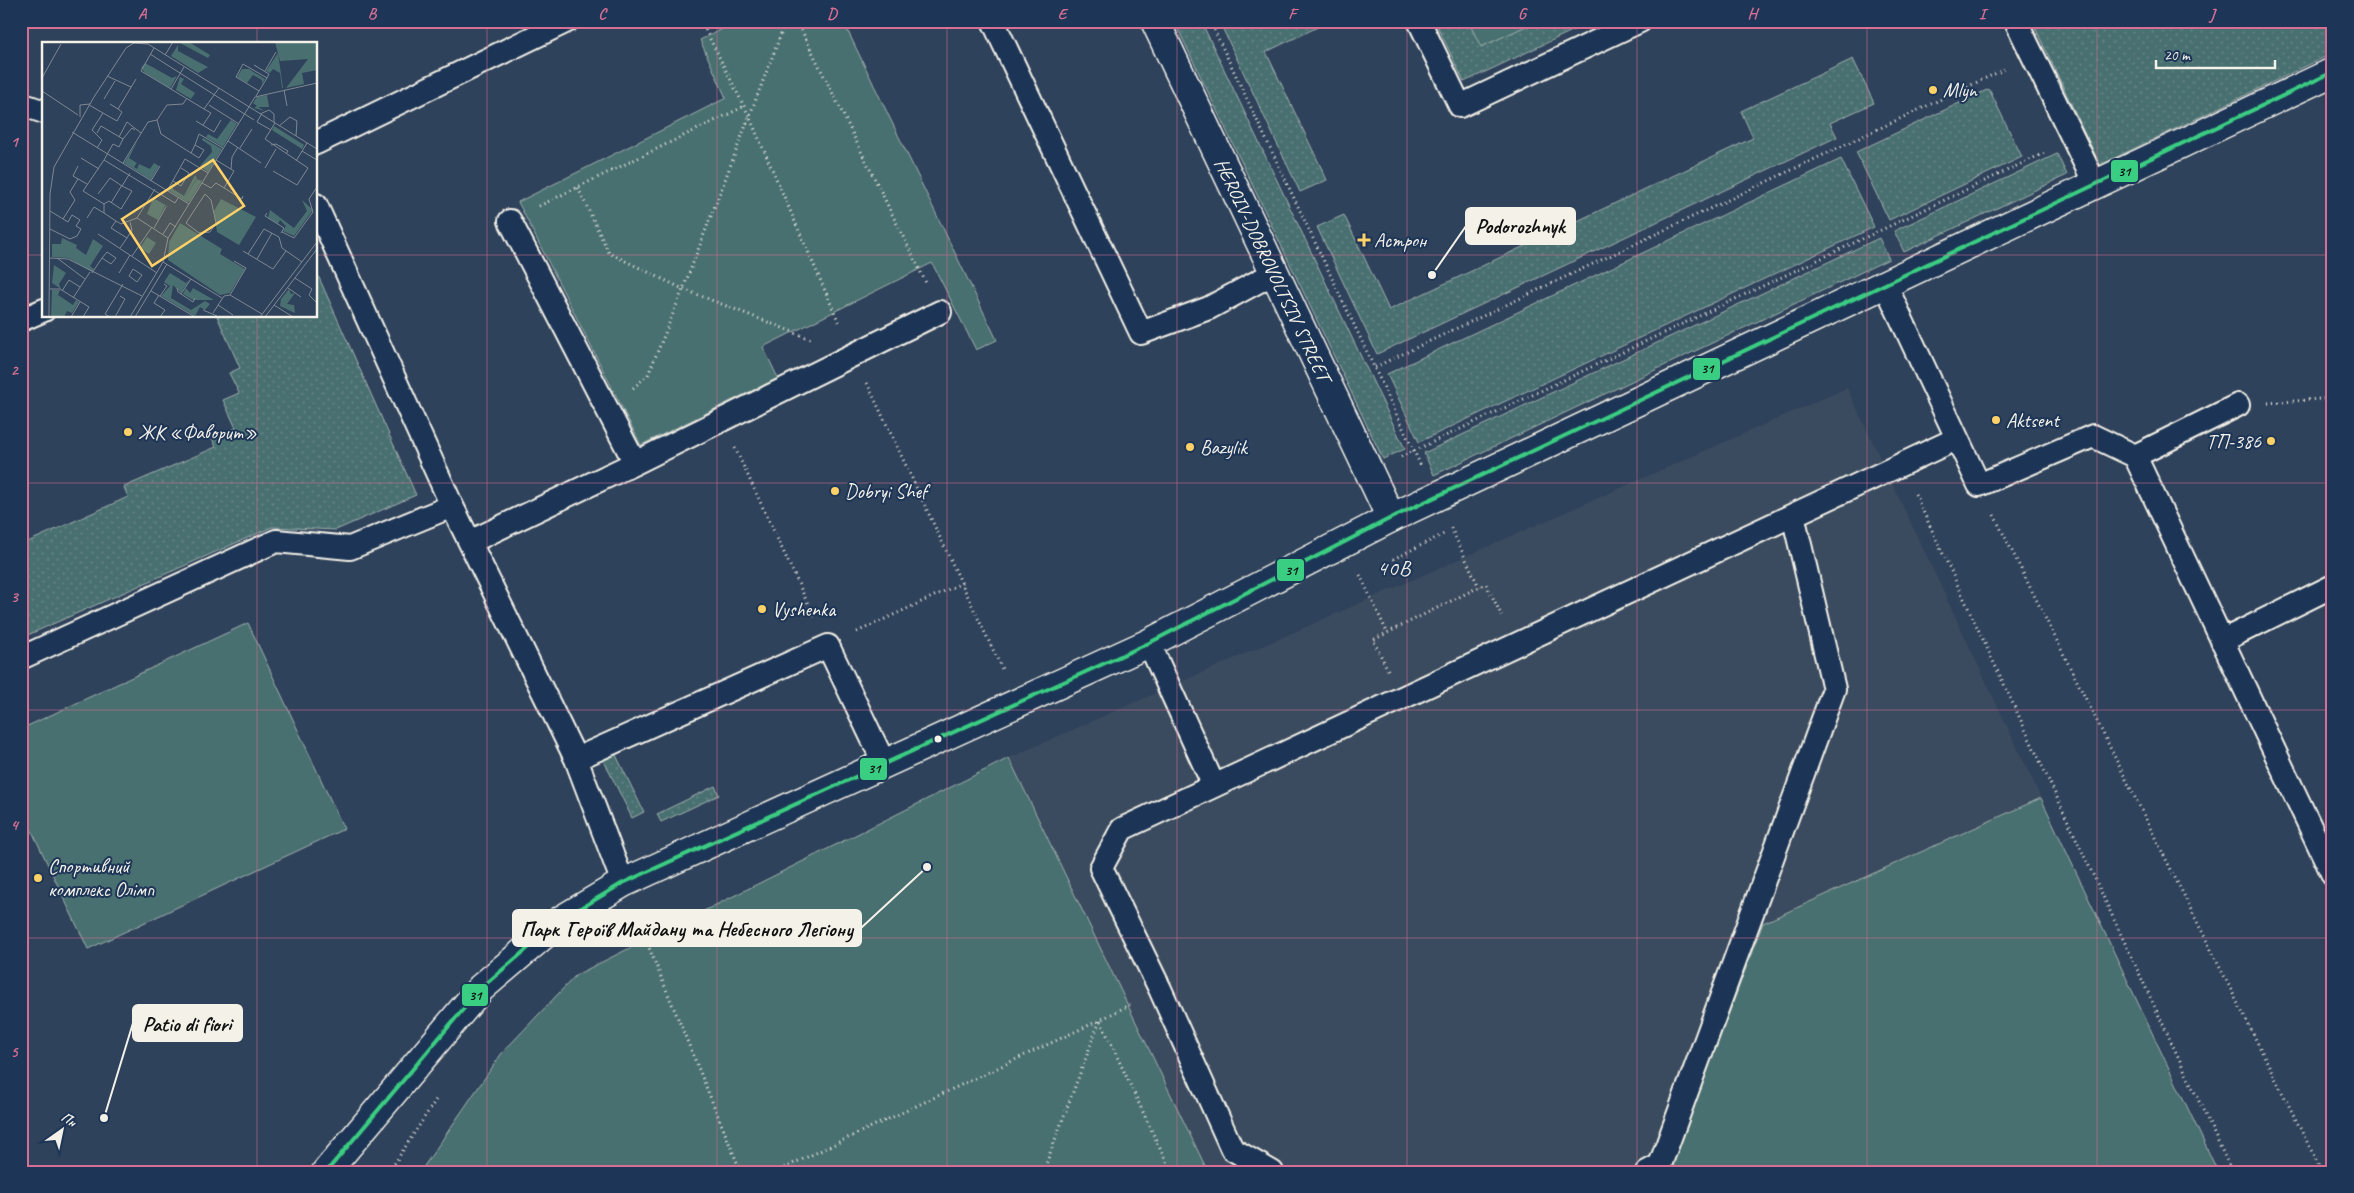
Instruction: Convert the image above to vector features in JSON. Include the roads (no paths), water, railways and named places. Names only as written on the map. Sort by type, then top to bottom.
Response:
[{"type":"street","name":"HEROIV-DOBROVOLTSIV STREET","points":[[1156,22],[1391,518]]},
{"type":"street","points":[[326,1172],[481,988],[561,920],[623,883],[1149,643],[1436,496],[2333,72]]},
{"type":"lane","points":[[318,142],[567,21]]},
{"type":"lane","points":[[993,21],[1141,333],[1209,308],[1274,273]]},
{"type":"lane","points":[[1419,21],[1460,106],[1640,21]]},
{"type":"lane","points":[[2016,21],[2095,184]]},
{"type":"lane","points":[[21,104],[42,111]]},
{"type":"lane","points":[[318,209],[452,506],[576,759],[623,883]]},
{"type":"lane","points":[[510,220],[635,463]]},
{"type":"lane","points":[[1885,284],[1979,485],[2093,436],[2135,456],[2333,875]]},
{"type":"lane","points":[[21,320],[42,311]]},
{"type":"lane","points":[[470,542],[722,421],[940,312]]},
{"type":"lane","points":[[2135,456],[2238,405]]},
{"type":"lane","points":[[1272,1172],[1232,1149],[1160,989],[1101,868],[1122,829],[1956,439]]},
{"type":"lane","points":[[21,658],[276,541],[350,548],[452,506]]},
{"type":"lane","points":[[1647,1172],[1660,1166],[1834,688],[1793,515]]},
{"type":"lane","points":[[2222,641],[2333,586]]},
{"type":"lane","points":[[1149,643],[1214,786]]},
{"type":"lane","points":[[576,759],[828,646],[885,765]]},
{"type":"place","name":"Mlyn","points":[[1933,90]]},
{"type":"place","name":"Астрон","points":[[1364,240]]},
{"type":"place","name":"Podorozhnyk","points":[[1432,275]]},
{"type":"place","name":"Aktsent","points":[[1996,420]]},
{"type":"place","name":"ЖК «Фаворит»","points":[[128,432]]},
{"type":"place","name":"ТП-386","points":[[2271,441]]},
{"type":"place","name":"Bazylik","points":[[1190,447]]},
{"type":"place","name":"Dobryi Shef","points":[[835,491]]},
{"type":"place","name":"Vyshenka","points":[[762,609]]},
{"type":"place","name":"Парк Героїв Майдану та Небесного Легіону","points":[[927,867]]},
{"type":"place","name":"Спортивний комплекс Олімп","points":[[38,878]]},
{"type":"place","name":"Patio di fiori","points":[[104,1118]]},
{"type":"district","name":"40B","points":[[1394,567]]}]
